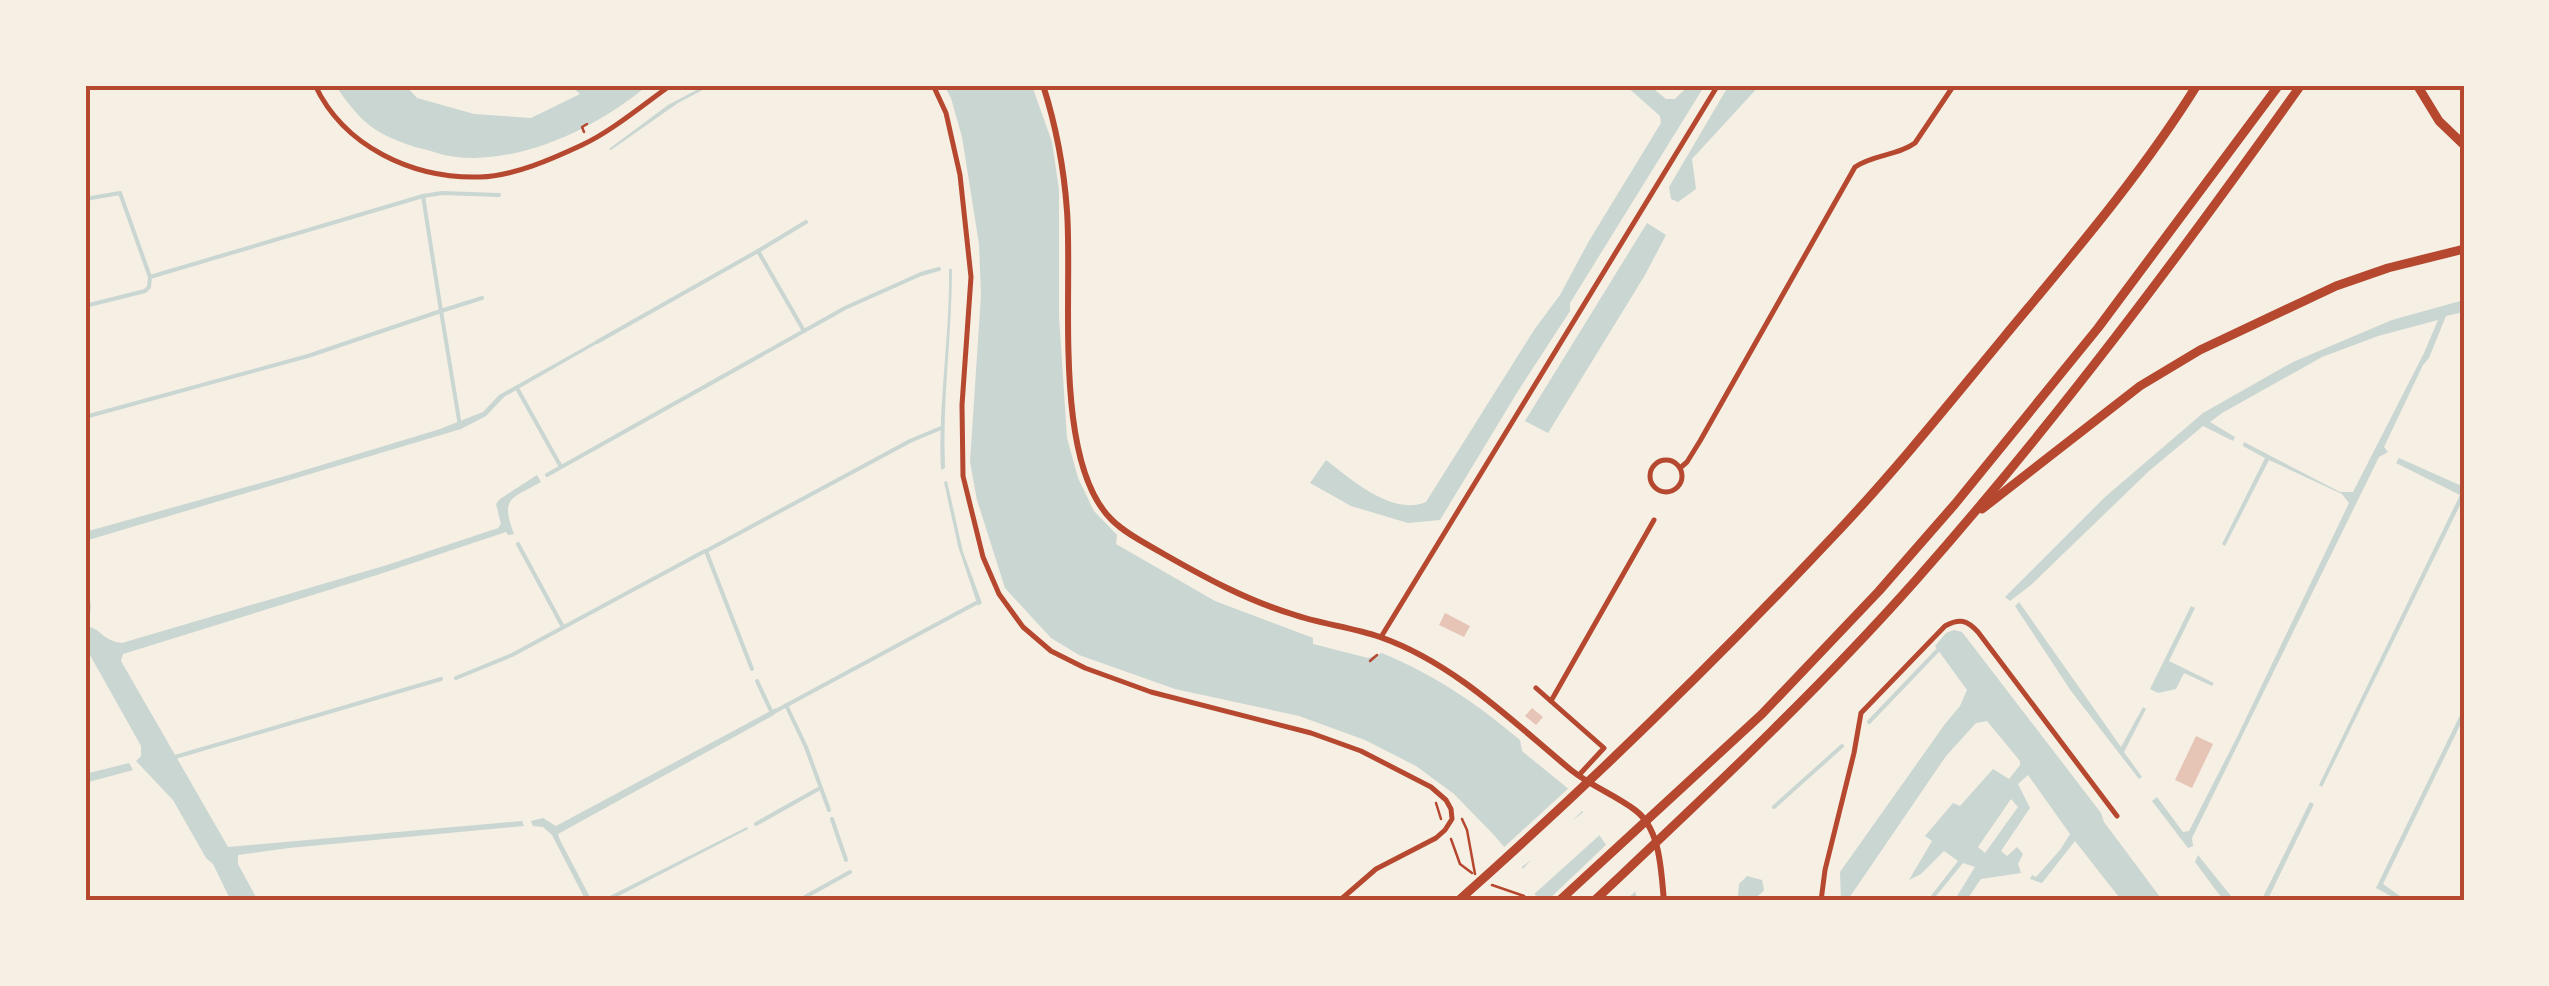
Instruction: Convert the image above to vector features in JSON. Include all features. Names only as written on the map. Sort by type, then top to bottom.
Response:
[{"type":"highway","points":[[1458,901],[1603,768],[1842,527],[1924,434],[2128,185],[2198,85]]},
{"type":"highway","points":[[1559,901],[1802,674],[1954,504],[2098,328],[2279,85]]},
{"type":"highway","points":[[1594,901],[1734,769],[1856,646],[1968,520],[2113,340],[2302,85]]},
{"type":"highway","points":[[2418,85],[2439,121],[2464,145]]},
{"type":"highway","points":[[1968,520],[2127,395],[2200,350],[2336,286],[2464,249]]},
{"type":"street","points":[[315,85],[335,118],[383,156],[445,175],[482,177],[516,170],[586,143],[672,85]]},
{"type":"street","points":[[932,85],[946,113],[960,175],[971,278],[962,405],[963,476],[983,557],[999,594],[1023,627],[1051,652],[1085,668],[1151,692],[1312,733],[1360,751],[1431,787],[1446,800],[1451,809],[1450,824],[1436,838],[1376,869],[1339,901]]},
{"type":"street","points":[[1043,85],[1062,162],[1067,214],[1071,406],[1080,456],[1096,498],[1112,520],[1207,579],[1294,615],[1381,637],[1467,684],[1578,776],[1638,812],[1654,835],[1664,901]]},
{"type":"street","points":[[1381,637],[1718,85]]},
{"type":"street","points":[[1680,468],[1700,441],[1855,167],[1868,158],[1906,150],[1915,143],[1954,85]]},
{"type":"street","points":[[1670,460],[1680,468],[1681,480],[1673,490],[1661,491],[1652,483],[1651,471],[1658,462],[1670,460]]},
{"type":"street","points":[[1551,702],[1654,520]]},
{"type":"street","points":[[1821,901],[1860,714],[1944,626],[1961,620],[1970,623],[2117,816]]},
{"type":"street","points":[[1536,688],[1604,748],[1578,776]]},
{"type":"path","points":[[576,131],[587,124]]},
{"type":"path","points":[[1370,660],[1377,655]]},
{"type":"path","points":[[1451,809],[1462,818],[1476,875]]},
{"type":"path","points":[[1484,881],[1524,896],[1526,901]]},
{"type":"shaded area","points":[[335,85],[405,85],[417,98],[474,114],[531,118],[580,94],[570,85],[648,85],[605,116],[555,141],[502,156],[475,158],[449,156],[381,133],[359,115]]},
{"type":"shaded area","points":[[712,85],[609,149],[668,105]]},
{"type":"shaded area","points":[[944,85],[1032,86],[1052,142],[1059,190],[1059,316],[1067,438],[1078,478],[1094,511],[1117,535],[1116,544],[1215,601],[1313,638],[1313,644],[1368,658],[1382,653],[1421,671],[1470,702],[1520,740],[1522,751],[1576,795],[1581,809],[1632,882],[1638,901],[1538,901],[1524,870],[1493,834],[1454,794],[1416,766],[1365,740],[1299,716],[1175,689],[1079,655],[1051,638],[1005,588],[977,500],[970,462],[981,295],[979,244],[962,137]]},
{"type":"shaded area","points":[[1625,85],[1649,85],[1666,99],[1675,99],[1689,85],[1705,85],[1440,520],[1408,523],[1351,506],[1310,483],[1326,460],[1386,500],[1413,505],[1426,502],[1560,295],[1661,123],[1660,116]]},
{"type":"shaded area","points":[[1729,85],[1760,85],[1692,159],[1696,189],[1678,202],[1671,199],[1669,187]]},
{"type":"shaded area","points":[[1647,223],[1666,235],[1548,433],[1525,421]]},
{"type":"shaded area","points":[[949,269],[952,294],[945,468],[941,470],[941,420]]},
{"type":"shaded area","points":[[2464,300],[2464,312],[2446,316],[2384,447],[2388,452],[2379,457],[2192,838],[2193,846],[2188,848],[2152,801],[2157,797],[2183,832],[2189,831],[2349,503],[2342,494],[2269,460],[2225,546],[2222,544],[2265,458],[2243,446],[2244,442],[2340,492],[2353,492],[2438,320],[2322,357],[2222,413],[2210,422],[2235,437],[2233,441],[2203,426],[2149,471],[2031,585],[2010,601],[2005,597],[2105,497],[2203,413],[2293,362],[2392,320]]},
{"type":"shaded area","points":[[599,339],[504,397],[486,416],[461,429],[85,541],[85,532],[440,429],[483,412],[499,395]]},
{"type":"shaded area","points":[[2399,458],[2464,487],[2464,497],[2322,787],[2319,785],[2460,495],[2396,463]]},
{"type":"shaded area","points":[[537,475],[541,482],[516,496],[508,506],[514,534],[506,532],[123,654],[121,661],[228,847],[522,821],[524,826],[238,855],[238,864],[258,901],[231,901],[173,800],[136,761],[141,756],[141,746],[90,655],[85,636],[85,589],[91,605],[88,627],[122,643],[498,528],[501,524],[496,504]]},
{"type":"shaded area","points":[[947,481],[963,552],[982,603],[978,606],[958,546],[944,482]]},
{"type":"shaded area","points":[[2019,602],[2121,747],[2143,707],[2146,709],[2124,752],[2142,777],[2139,779],[2071,691],[2015,606]]},
{"type":"shaded area","points":[[2191,606],[2195,608],[2169,661],[2214,683],[2212,686],[2184,673],[2176,689],[2158,693],[2150,689]]},
{"type":"shaded area","points":[[1962,632],[2101,813],[2163,901],[2122,901],[2075,841],[2042,883],[2030,879],[2060,850],[2070,834],[2028,775],[2018,784],[2030,808],[2001,851],[2007,856],[2017,847],[2023,854],[2018,864],[2021,873],[1981,879],[1966,901],[1954,901],[1975,867],[1963,863],[1932,901],[1927,901],[1958,861],[1944,851],[1921,874],[1909,880],[1932,841],[1925,836],[1953,803],[1960,806],[1993,769],[2009,779],[2020,765],[1987,721],[1976,723],[1946,756],[1847,901],[1841,901],[1840,872],[1960,706],[1967,690],[1935,646],[1946,633]],"holes":[[[2011,799],[2018,807],[1985,853],[1978,847]]]},
{"type":"shaded area","points":[[2464,707],[2464,717],[2383,884],[2407,901],[2400,901],[2376,888]]},
{"type":"shaded area","points":[[776,708],[774,715],[558,834],[592,901],[586,901],[552,835],[543,827],[533,826],[531,821],[543,818],[556,826]]},
{"type":"shaded area","points":[[129,763],[133,770],[85,783],[85,774]]},
{"type":"shaded area","points":[[2310,802],[2314,804],[2267,901],[2261,901]]},
{"type":"shaded area","points":[[747,827],[609,901],[600,901]]},
{"type":"shaded area","points":[[2198,855],[2235,901],[2224,901],[2195,862]]},
{"type":"shaded area","points":[[1747,876],[1762,880],[1764,890],[1755,897],[1738,896],[1739,884]]},
{"type":"pier","points":[[1572,785],[1586,807],[1572,821],[1587,809],[1603,832],[1531,897],[1520,872],[1531,860],[1518,870],[1501,850]]},
{"type":"pier","points":[[1610,841],[1639,888],[1625,901],[1547,901]]},
{"type":"building","points":[[1445,613],[1470,626],[1464,637],[1439,625]]},
{"type":"building","points":[[1532,708],[1543,717],[1536,725],[1525,716]]},
{"type":"building","points":[[2196,736],[2213,744],[2192,788],[2175,780]]},
{"type":"waterway","points":[[85,199],[120,193],[150,277],[423,196],[441,311],[482,298]]},
{"type":"waterway","points":[[423,196],[499,195]]},
{"type":"waterway","points":[[804,331],[758,251],[806,222]]},
{"type":"waterway","points":[[597,342],[758,251]]},
{"type":"waterway","points":[[547,475],[845,308],[939,269]]},
{"type":"waterway","points":[[85,306],[145,291],[150,277]]},
{"type":"waterway","points":[[85,417],[308,356],[441,311],[460,426]]},
{"type":"waterway","points":[[518,390],[561,467]]},
{"type":"waterway","points":[[752,669],[706,551],[941,428]]},
{"type":"waterway","points":[[518,544],[563,627]]},
{"type":"waterway","points":[[456,678],[512,655],[705,551]]},
{"type":"waterway","points":[[757,681],[772,713],[978,602]]},
{"type":"waterway","points":[[1869,722],[1938,650]]},
{"type":"waterway","points":[[175,757],[441,679]]},
{"type":"waterway","points":[[786,705],[829,810]]},
{"type":"waterway","points":[[1774,807],[1842,746]]},
{"type":"waterway","points":[[756,824],[820,788]]},
{"type":"waterway","points":[[832,819],[846,860]]},
{"type":"waterway","points":[[805,897],[850,872]]}]
